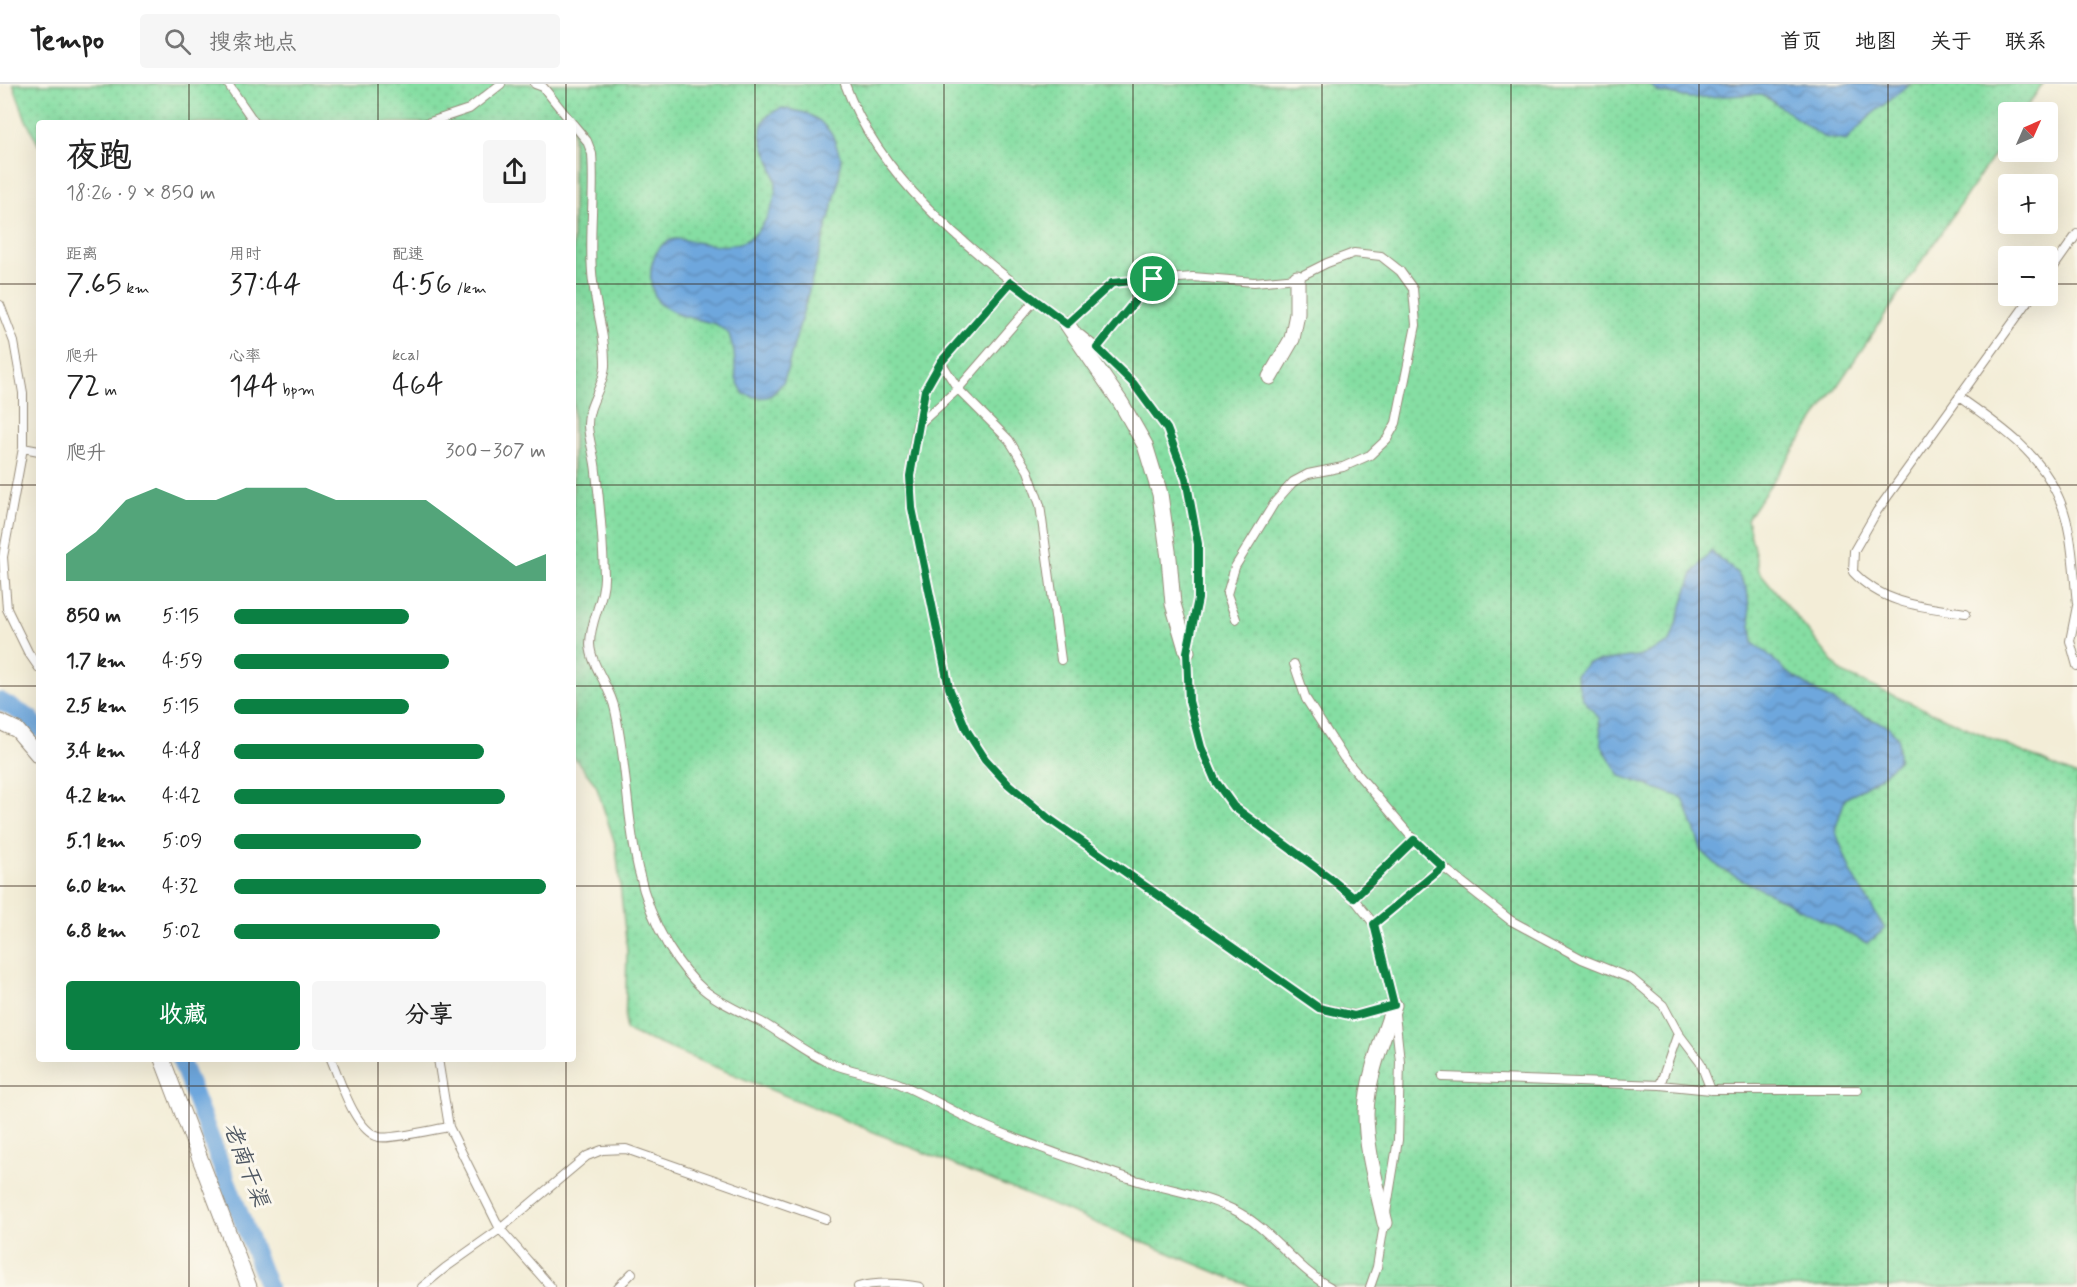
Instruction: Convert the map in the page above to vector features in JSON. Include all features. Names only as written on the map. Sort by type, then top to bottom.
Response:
[{"type":"street","points":[[1270,377],[1292,339],[1297,314],[1297,278]]},
{"type":"street","points":[[1067,324],[1121,403],[1145,445],[1160,494],[1173,604],[1187,652]]},
{"type":"street","points":[[0,722],[17,730],[36,752]]},
{"type":"street","points":[[1385,1223],[1370,1154],[1366,1112],[1375,1062],[1394,1005]]},
{"type":"street","points":[[163,1062],[249,1287]]},
{"type":"lane","points":[[228,84],[253,120]]},
{"type":"lane","points":[[436,120],[469,109],[501,84]]},
{"type":"lane","points":[[535,84],[543,87],[570,120]]},
{"type":"lane","points":[[845,84],[851,102],[883,155],[923,203],[984,260],[1097,348],[1133,383],[1167,429],[1186,479],[1198,544],[1198,599],[1187,652],[1189,701],[1201,747],[1216,782],[1234,807],[1354,898],[1374,924],[1394,1005],[1400,1061],[1398,1140],[1377,1267],[1370,1287]]},
{"type":"lane","points":[[576,127],[587,141],[592,154],[590,249],[592,286],[605,359],[604,378],[593,400],[588,422],[596,471],[604,576],[603,594],[593,623],[590,647],[613,698],[634,853],[643,893],[661,934],[680,965],[704,990],[825,1061],[896,1083],[977,1122],[1060,1156],[1149,1185],[1209,1199],[1237,1211],[1266,1232],[1303,1269],[1330,1287]]},
{"type":"lane","points":[[2058,260],[2077,234]]},
{"type":"lane","points":[[1067,324],[1112,283],[1193,277],[1254,282],[1297,278],[1354,253],[1381,256],[1400,271],[1413,289],[1416,326],[1396,423],[1387,439],[1370,455],[1343,467],[1308,474],[1293,482],[1275,502],[1234,567],[1227,594],[1236,619]]},
{"type":"lane","points":[[1097,348],[1153,279]]},
{"type":"lane","points":[[1011,282],[941,362],[925,390],[910,476],[912,508],[949,688],[967,731],[985,759],[1008,784],[1048,818],[1319,1008],[1354,1016],[1394,1005]]},
{"type":"lane","points":[[917,426],[958,389],[1035,300]]},
{"type":"lane","points":[[0,305],[14,342],[23,393],[23,448],[1,556],[7,609],[36,664]]},
{"type":"lane","points":[[1966,613],[1907,605],[1864,584],[1853,572],[1854,551],[1877,511],[2025,306]]},
{"type":"lane","points":[[941,362],[958,389],[1009,440],[1028,471],[1040,505],[1061,660]]},
{"type":"lane","points":[[1959,397],[2004,429],[2034,457],[2058,494],[2069,531],[2077,604],[2070,641],[2077,666]]},
{"type":"lane","points":[[23,448],[36,450]]},
{"type":"lane","points":[[1294,664],[1306,699],[1344,758],[1414,840],[1443,867],[1510,920],[1582,959],[1632,979],[1663,1005],[1678,1033],[1700,1062],[1711,1090]]},
{"type":"lane","points":[[1354,898],[1414,840]]},
{"type":"lane","points":[[1374,924],[1443,867]]},
{"type":"lane","points":[[1660,1085],[1678,1033]]},
{"type":"lane","points":[[332,1062],[357,1119],[367,1132],[381,1138],[448,1127]]},
{"type":"lane","points":[[438,1062],[448,1127],[500,1229],[551,1287]]},
{"type":"lane","points":[[1443,1077],[1660,1085],[1711,1090],[1858,1090]]},
{"type":"lane","points":[[423,1287],[445,1268],[500,1229],[587,1156],[602,1150],[626,1149],[826,1219]]},
{"type":"lane","points":[[618,1287],[632,1273]]},
{"type":"lane","points":[[858,1287],[867,1284],[920,1287]]},
{"type":"green space","points":[[13,84],[2043,84],[2030,102],[1998,102],[1998,149],[1747,519],[1759,571],[1842,673],[2077,776],[2077,1287],[1252,1287],[625,1030],[627,950],[616,847],[596,785],[576,760],[576,120],[36,120],[36,140]]},
{"type":"water","points":[[1649,84],[1910,84],[1871,115],[1846,141],[1823,137],[1762,94],[1690,98],[1658,92]]},
{"type":"water","points":[[782,108],[806,113],[820,121],[832,134],[841,158],[838,186],[784,381],[775,392],[763,398],[744,394],[736,379],[734,352],[729,334],[716,324],[679,315],[659,304],[651,285],[651,268],[659,249],[669,241],[678,239],[711,245],[727,245],[743,242],[756,233],[767,217],[776,187],[775,176],[761,132],[763,123],[769,115]]},
{"type":"water","points":[[1711,551],[1737,573],[1747,589],[1753,643],[1785,671],[1843,707],[1888,726],[1898,738],[1898,761],[1879,778],[1845,799],[1835,830],[1851,872],[1885,929],[1867,943],[1721,869],[1702,851],[1683,798],[1620,776],[1602,746],[1599,718],[1582,698],[1576,675],[1588,663],[1643,655],[1670,642],[1693,573]]},
{"type":"waterway","name":"老南干渠","points":[[0,701],[30,718],[36,725]]},
{"type":"waterway","name":"老南干渠","points":[[181,1062],[268,1287]]},
{"type":"route","points":[[1153,279],[1097,348],[1133,383],[1167,429],[1186,479],[1198,544],[1198,599],[1187,652],[1189,701],[1201,747],[1216,782],[1234,807],[1354,898],[1414,840],[1443,867],[1374,924],[1394,1005],[1354,1016],[1319,1008],[1048,818],[1008,784],[985,759],[967,731],[949,688],[912,508],[910,476],[925,390],[941,362],[1011,282],[1067,324],[1112,283],[1153,279]]}]
